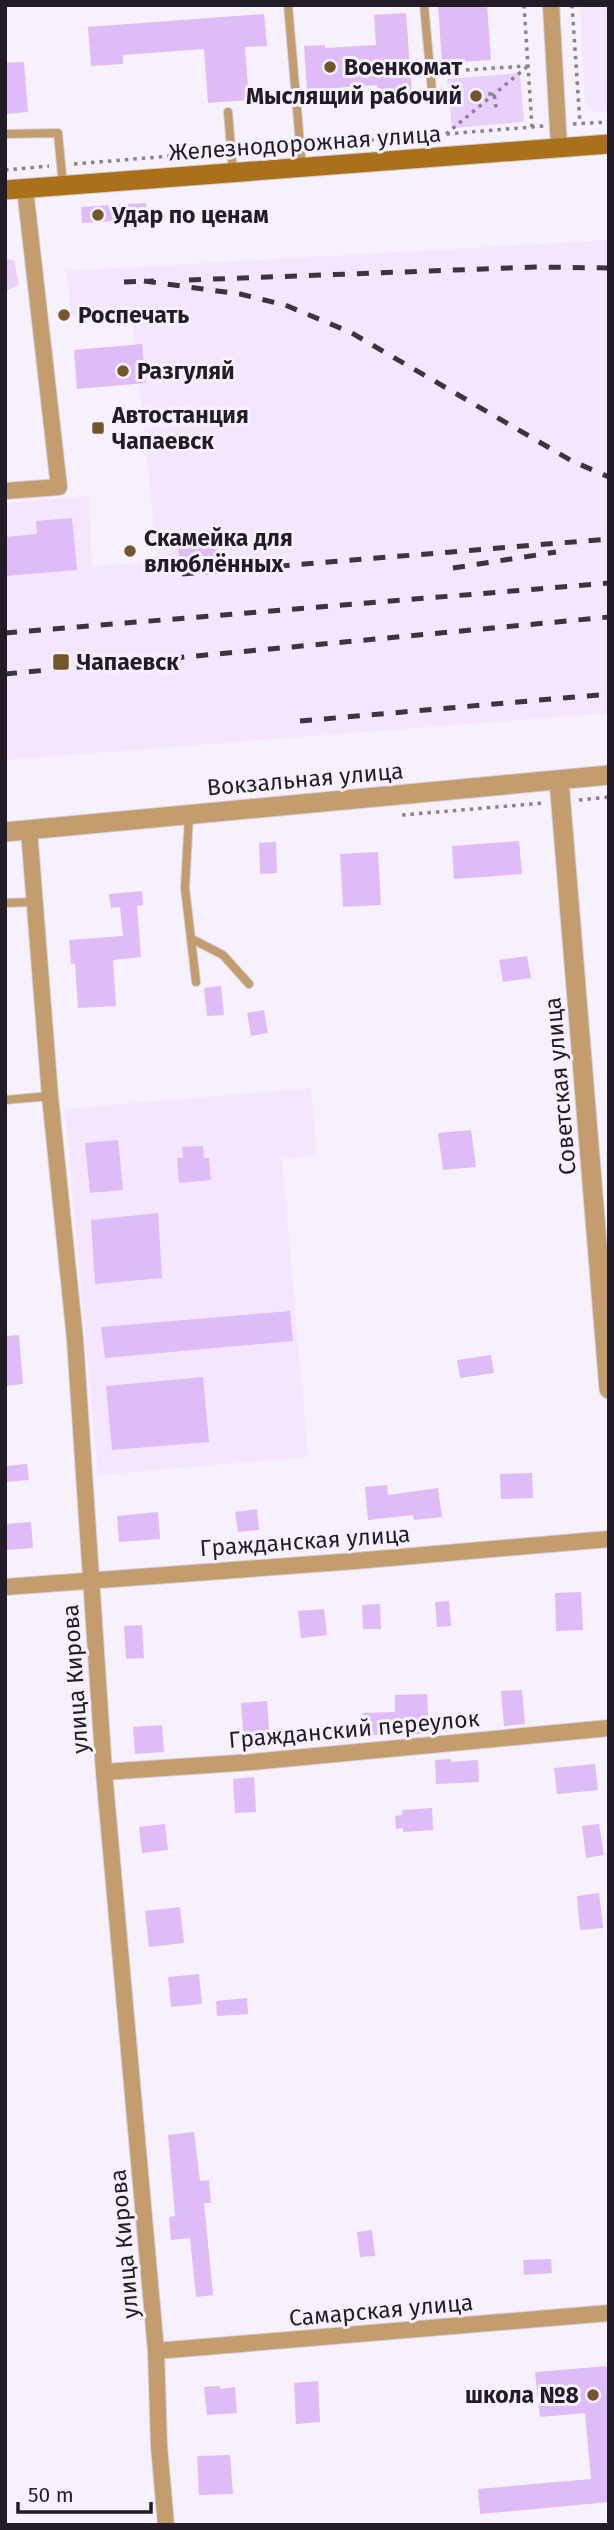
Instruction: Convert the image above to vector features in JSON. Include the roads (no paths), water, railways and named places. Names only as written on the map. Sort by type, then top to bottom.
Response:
[{"type":"main road","name":"Железнодорожная улица","points":[[15,189],[609,144]]},
{"type":"street","points":[[551,5],[559,147]]},
{"type":"street","points":[[5,492],[59,486],[15,189]]},
{"type":"street","name":"Вокзальная улица","points":[[5,832],[609,775]]},
{"type":"street","name":"Советская улица","points":[[559,780],[609,1389]]},
{"type":"street","name":"улица Кирова","points":[[29,830],[50,1096],[75,1339],[104,1772],[156,2351],[159,2446],[166,2525]]},
{"type":"street","name":"Гражданская улица","points":[[5,1587],[609,1539]]},
{"type":"street","name":"Гражданский переулок","points":[[104,1772],[252,1762],[609,1728]]},
{"type":"street","name":"Самарская улица","points":[[156,2351],[609,2313]]},
{"type":"lane","points":[[288,5],[302,167]]},
{"type":"lane","points":[[424,5],[432,91]]},
{"type":"lane","points":[[228,112],[233,173]]},
{"type":"lane","points":[[5,134],[58,133],[63,186]]},
{"type":"lane","points":[[189,815],[185,888],[196,982]]},
{"type":"lane","points":[[5,903],[34,902]]},
{"type":"lane","points":[[192,939],[223,955],[249,984]]},
{"type":"lane","points":[[5,1100],[50,1096]]},
{"type":"railway","points":[[189,280],[535,267],[609,268]]},
{"type":"railway","points":[[144,281],[240,294],[285,305],[350,332],[572,461],[609,477]]},
{"type":"railway","points":[[124,282],[154,281]]},
{"type":"railway","points":[[182,574],[609,539]]},
{"type":"railway","points":[[453,568],[556,552]]},
{"type":"railway","points":[[5,633],[609,583]]},
{"type":"railway","points":[[5,674],[609,617]]},
{"type":"railway","points":[[300,721],[609,694]]},
{"type":"place","name":"Военкомат","points":[[330,67]]},
{"type":"place","name":"Мыслящий рабочий","points":[[476,96]]},
{"type":"place","name":"Удар по ценам","points":[[98,215]]},
{"type":"place","name":"Роспечать","points":[[64,315]]},
{"type":"place","name":"Разгуляй","points":[[123,371]]},
{"type":"place","name":"Автостанция Чапаевск","points":[[98,428]]},
{"type":"place","name":"Скамейка для влюблённых","points":[[130,551]]},
{"type":"place","name":"Чапаевск","points":[[61,662]]},
{"type":"place","name":"школа №8","points":[[593,2395]]}]
